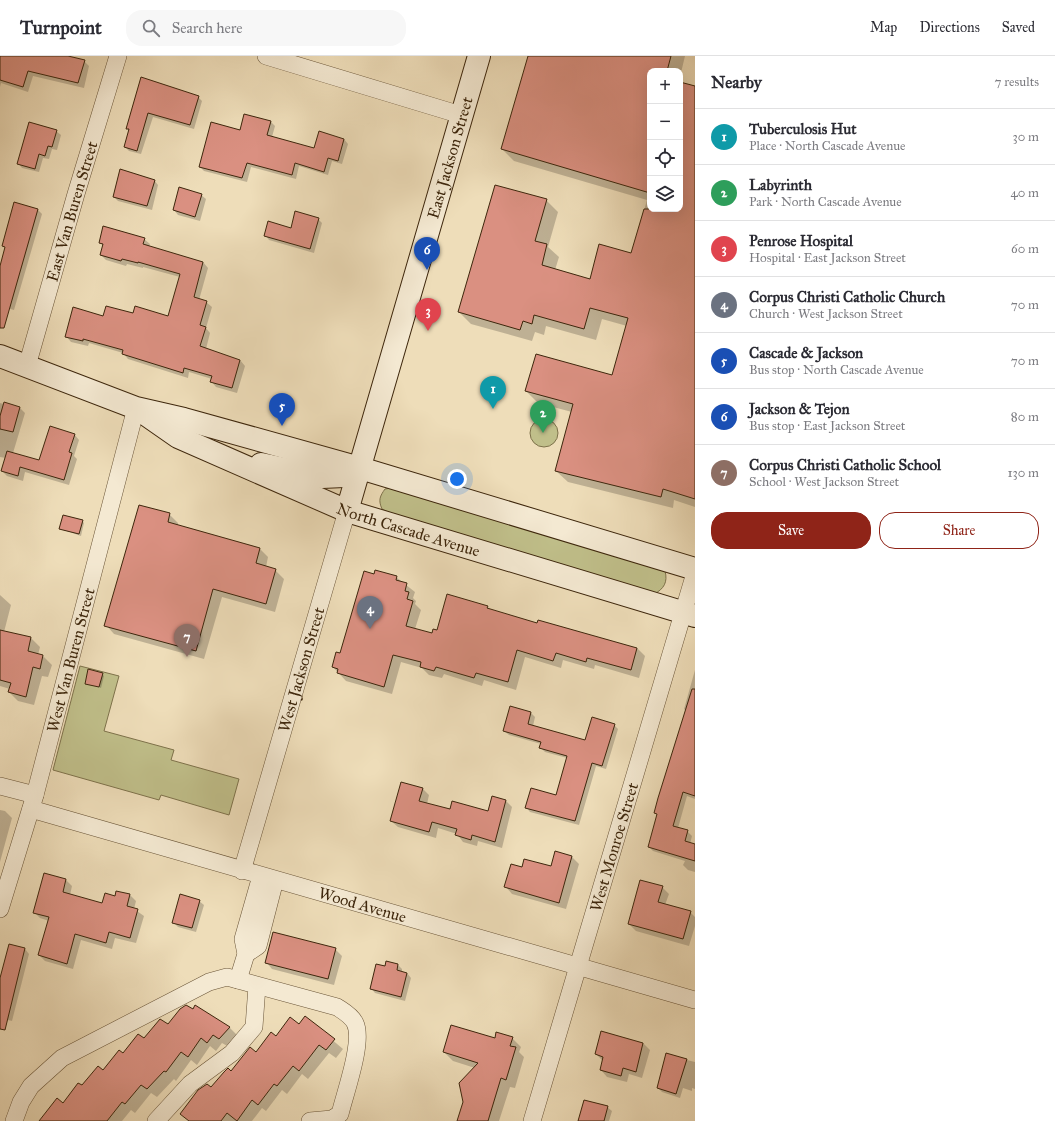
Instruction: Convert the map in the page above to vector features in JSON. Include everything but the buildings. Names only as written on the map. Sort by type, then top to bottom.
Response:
[{"type":"main road","name":"East Jackson Street","points":[[360,468],[479,56]]},
{"type":"main road","name":"North Cascade Avenue","points":[[0,356],[136,408],[184,419],[360,468],[695,568]]},
{"type":"main road","name":"North Cascade Avenue","points":[[136,408],[178,437],[348,512],[689,614]]},
{"type":"main road","points":[[215,453],[322,477],[344,476],[360,468]]},
{"type":"main road","name":"West Jackson Street","points":[[348,512],[360,468]]},
{"type":"street","name":"East Van Buren Street","points":[[27,366],[76,194],[118,56]]},
{"type":"street","points":[[266,56],[461,115]]},
{"type":"street","name":"West Van Buren Street","points":[[0,909],[33,802],[136,408]]},
{"type":"street","name":"West Jackson Street","points":[[242,871],[348,512]]},
{"type":"street","name":"West Monroe Street","points":[[532,1121],[578,966],[689,614],[695,573]]},
{"type":"street","name":"Wood Avenue","points":[[0,786],[33,802],[242,871],[695,1000]]},
{"type":"street","points":[[238,980],[246,954],[258,946],[268,878]]},
{"type":"street","points":[[14,1121],[21,1102],[31,1086],[62,1058],[209,982],[227,977],[337,1006],[348,1014],[355,1023],[358,1042],[340,1114],[332,1119],[310,1121]]},
{"type":"street","points":[[156,1121],[190,1084],[232,1053],[254,1027],[257,986]]},
{"type":"shaded area","points":[[544,419],[554,423],[558,433],[554,443],[544,447],[534,443],[530,433],[534,423]]},
{"type":"shaded area","points":[[392,488],[665,571],[666,579],[664,585],[654,594],[406,521],[382,509],[380,503],[381,496],[385,489]]},
{"type":"shaded area","points":[[80,666],[119,676],[104,731],[174,750],[171,760],[239,779],[229,815],[161,795],[159,800],[53,770]]},
{"type":"place","name":"Jackson & Tejon","points":[[427,270]]},
{"type":"place","name":"Penrose Hospital","points":[[428,331]]},
{"type":"place","name":"Tuberculosis Hut","points":[[493,409]]},
{"type":"place","name":"Cascade & Jackson","points":[[282,426]]},
{"type":"place","name":"Labyrinth","points":[[543,433]]},
{"type":"place","name":"Corpus Christi Catholic Church","points":[[370,629]]},
{"type":"place","name":"Corpus Christi Catholic School","points":[[187,657]]}]
